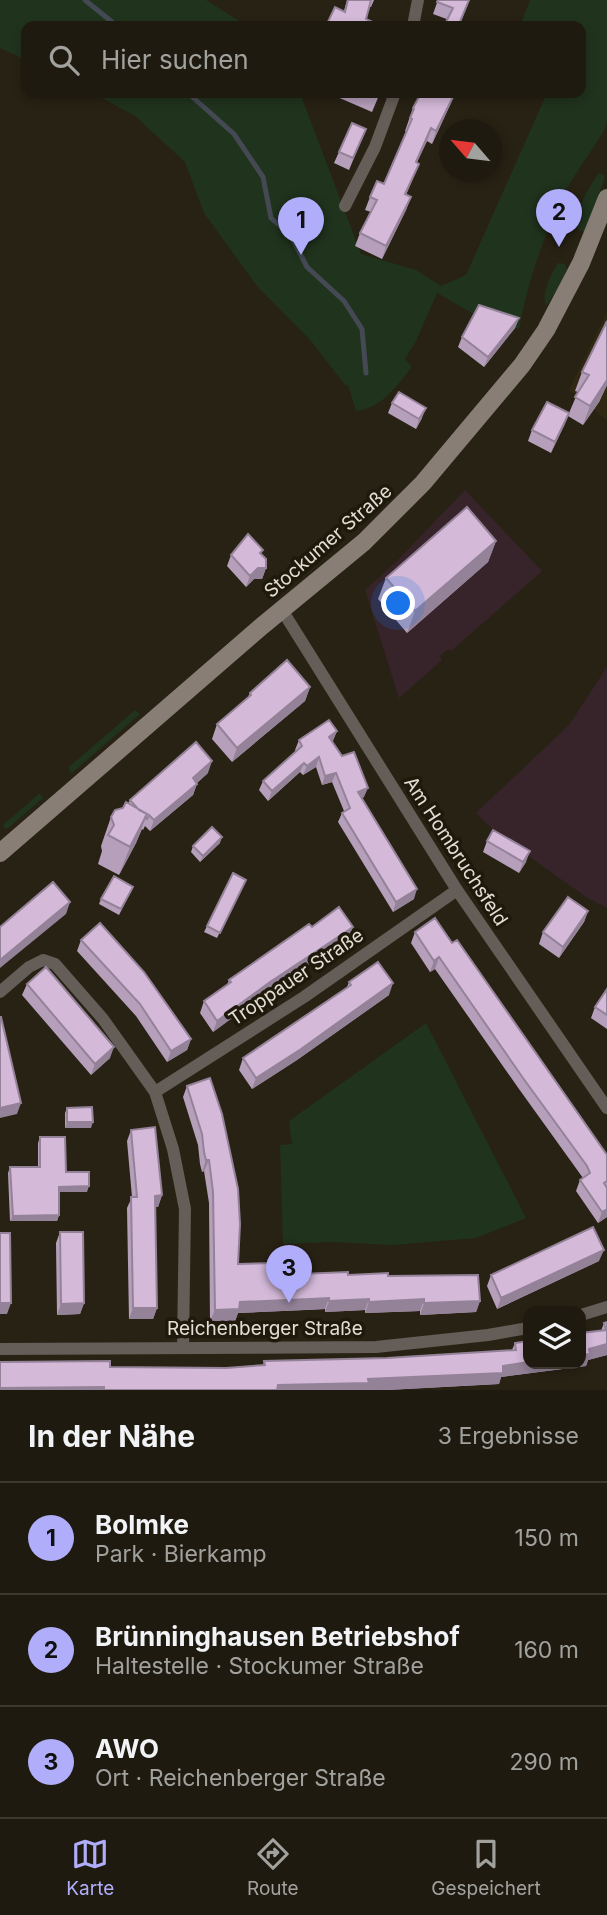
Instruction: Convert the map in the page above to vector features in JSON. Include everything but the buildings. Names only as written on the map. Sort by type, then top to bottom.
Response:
[{"type":"main road","name":"Stockumer Straße","points":[[0,853],[380,527],[423,483],[522,365],[550,323],[572,283],[607,198]]},
{"type":"street","points":[[414,21],[418,0]]},
{"type":"street","points":[[345,206],[375,147],[394,98]]},
{"type":"street","name":"Am Hombruchsfeld","points":[[282,610],[457,890],[607,1108]]},
{"type":"street","name":"Troppauer Straße","points":[[155,1092],[303,997],[457,890]]},
{"type":"street","points":[[0,992],[29,967],[43,960],[55,964],[103,1019],[155,1092],[173,1149],[185,1209],[183,1347]]},
{"type":"street","points":[[586,1313],[607,1307]]},
{"type":"street","name":"Reichenberger Straße","points":[[0,1349],[376,1347],[523,1329]]},
{"type":"shaded area","points":[[607,312],[607,420],[569,390]]},
{"type":"shaded area","points":[[465,490],[542,571],[451,651],[448,649],[440,656],[442,660],[399,698],[365,590],[396,562]]},
{"type":"shaded area","points":[[607,667],[607,908],[586,897],[499,835],[476,813],[569,725]]},
{"type":"green space","points":[[0,0],[206,0],[239,21],[21,21],[21,58],[0,48]]},
{"type":"green space","points":[[530,0],[607,0],[605,129],[564,194],[549,226],[519,329],[472,313],[437,293],[405,359],[412,367],[381,401],[356,411],[348,385],[345,385],[311,341],[257,286],[204,213],[185,162],[135,116],[102,98],[302,98],[361,254],[416,270],[441,286],[466,275],[545,98],[586,98],[586,21],[522,21]]},
{"type":"green space","points":[[599,173],[604,175],[604,180],[583,232],[577,229],[581,206]]},
{"type":"green space","points":[[558,263],[565,264],[567,269],[546,306],[546,290]]},
{"type":"green space","points":[[135,710],[140,714],[70,772],[69,767]]},
{"type":"green space","points":[[40,793],[43,798],[7,829],[4,828],[3,825]]},
{"type":"green space","points":[[426,1023],[526,1218],[476,1238],[392,1245],[332,1242],[283,1244],[280,1145],[292,1144],[289,1121]]},
{"type":"waterway","points":[[85,0],[111,21]]},
{"type":"waterway","points":[[194,98],[234,134],[263,177],[271,218],[291,236],[307,267],[344,301],[362,329],[366,373]]},
{"type":"place","name":"Brünninghausen Betriebshof","points":[[559,247]]},
{"type":"place","name":"Bolmke","points":[[301,255]]},
{"type":"place","name":"AWO","points":[[289,1303]]}]
